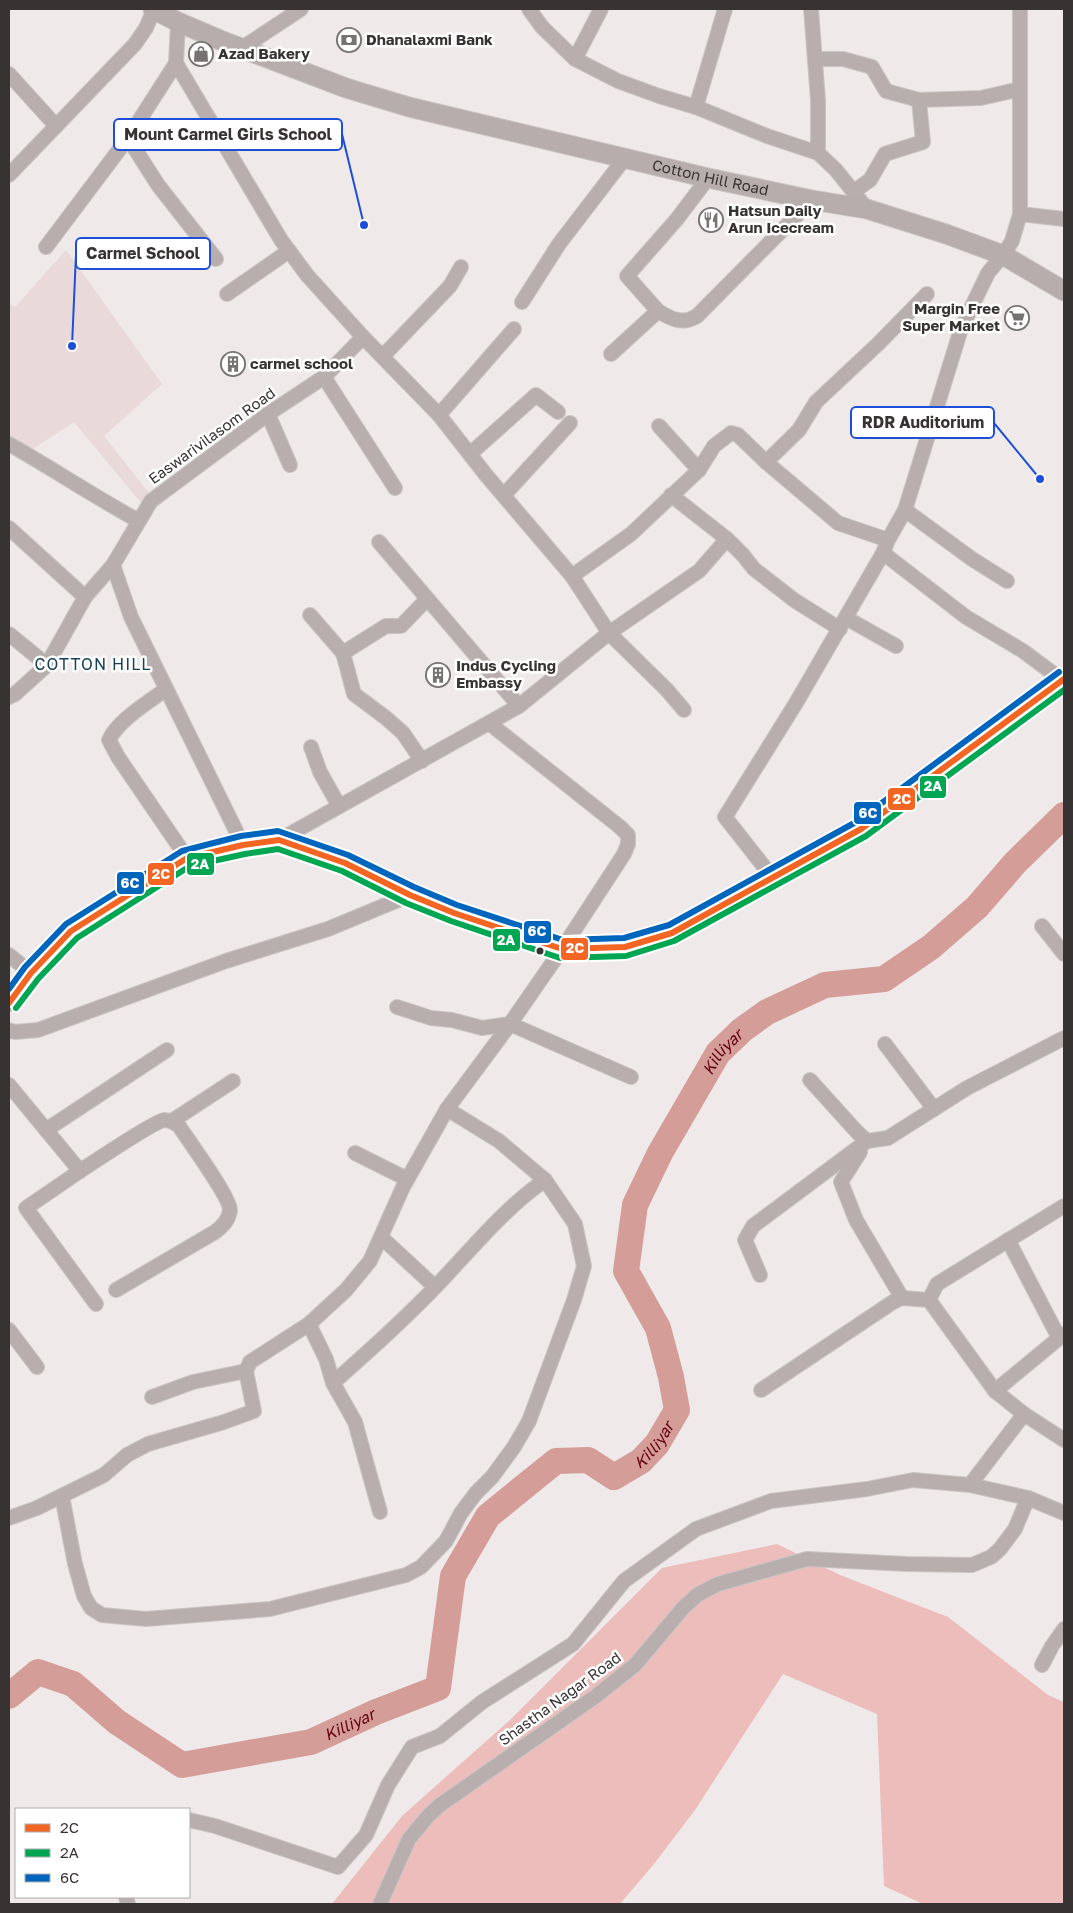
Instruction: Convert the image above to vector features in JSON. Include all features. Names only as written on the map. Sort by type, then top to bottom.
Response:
[{"type":"main road","name":"Cotton Hill Road","points":[[154,9],[178,22],[346,88],[409,107],[708,178],[812,200],[867,209],[946,234],[1003,255],[1064,291]]},
{"type":"street","points":[[9,175],[134,44],[146,28],[154,9]]},
{"type":"street","points":[[242,48],[300,9]]},
{"type":"street","points":[[529,9],[542,27],[574,59],[618,81],[696,107],[767,136],[818,153],[836,170],[867,209]]},
{"type":"street","points":[[574,59],[601,9]]},
{"type":"street","points":[[696,107],[725,9]]},
{"type":"street","points":[[811,9],[818,100],[818,153]]},
{"type":"street","points":[[774,878],[724,817],[843,623],[905,510],[961,329],[988,273],[1012,241],[1020,214],[1020,9]]},
{"type":"street","points":[[46,247],[128,138],[176,63],[178,22]]},
{"type":"street","points":[[814,59],[843,59],[872,67],[886,91],[919,100],[981,98],[1020,89]]},
{"type":"street","points":[[176,63],[281,240],[307,275],[363,337],[439,415],[486,476],[572,576],[609,633],[667,690],[684,710]]},
{"type":"street","points":[[9,74],[56,126]]},
{"type":"street","points":[[853,192],[870,180],[886,154],[923,142],[919,100]]},
{"type":"street","points":[[128,138],[158,185],[216,259]]},
{"type":"street","points":[[522,302],[559,244],[625,158]]},
{"type":"street","points":[[708,178],[677,219],[627,276],[658,311],[672,320],[689,321],[697,316],[812,200]]},
{"type":"street","points":[[1020,214],[1064,219]]},
{"type":"street","points":[[227,294],[289,251]]},
{"type":"street","points":[[383,356],[450,286],[461,267]]},
{"type":"street","points":[[766,462],[799,430],[816,402],[878,344],[927,294]]},
{"type":"street","points":[[611,354],[658,311]]},
{"type":"street","points":[[439,415],[514,329]]},
{"type":"street","name":"Easwarivilasom Road","points":[[9,697],[15,694],[47,665],[85,597],[113,566],[152,501],[268,414],[324,377],[363,337]]},
{"type":"street","points":[[324,377],[395,488]]},
{"type":"street","points":[[470,454],[536,395],[558,412]]},
{"type":"street","points":[[268,414],[290,465]]},
{"type":"street","points":[[504,495],[570,423]]},
{"type":"street","points":[[660,426],[699,470]]},
{"type":"street","points":[[279,840],[345,863],[410,895],[454,913],[562,949],[625,947],[672,933],[860,829],[1063,679],[1023,651],[966,617],[886,547],[838,523],[766,462],[738,435],[731,433],[714,446],[699,470],[631,534],[572,576]]},
{"type":"street","points":[[9,444],[92,495],[139,521]]},
{"type":"street","points":[[671,496],[727,539],[754,569],[794,600],[896,646]]},
{"type":"street","points":[[905,510],[1007,582]]},
{"type":"street","points":[[9,528],[85,597]]},
{"type":"street","points":[[9,1003],[31,973],[71,931],[187,858],[243,845],[279,840],[519,706],[609,633],[699,571],[727,539]]},
{"type":"street","points":[[379,542],[519,706]]},
{"type":"street","points":[[113,566],[131,617],[243,845]]},
{"type":"street","points":[[342,653],[386,626],[401,626],[427,599]]},
{"type":"street","points":[[310,615],[342,653],[354,694],[386,718],[403,734],[422,761]]},
{"type":"street","points":[[9,634],[47,665]]},
{"type":"street","points":[[166,688],[120,724],[112,732],[109,740],[118,757],[187,858]]},
{"type":"street","points":[[9,1518],[37,1508],[104,1474],[128,1455],[148,1444],[224,1422],[254,1411],[246,1372],[250,1362],[309,1324],[352,1283],[370,1262],[407,1179],[447,1109],[510,1024],[624,854],[628,844],[628,835],[620,827],[489,723]]},
{"type":"street","points":[[311,747],[320,772],[339,806]]},
{"type":"street","points":[[9,1030],[15,1032],[38,1030],[226,961],[328,929],[410,895]]},
{"type":"street","points":[[1042,926],[1064,954]]},
{"type":"street","points":[[9,955],[31,973]]},
{"type":"street","points":[[397,1008],[431,1018],[452,1020],[482,1028],[510,1024],[631,1078]]},
{"type":"street","points":[[760,1275],[745,1240],[753,1226],[868,1141],[888,1138],[999,1070],[1064,1038]]},
{"type":"street","points":[[885,1044],[934,1109]]},
{"type":"street","points":[[46,1130],[167,1050]]},
{"type":"street","points":[[810,1080],[857,1132],[868,1141]]},
{"type":"street","points":[[172,1121],[233,1081]]},
{"type":"street","points":[[9,1086],[80,1171]]},
{"type":"street","points":[[62,1496],[84,1596],[91,1608],[102,1615],[146,1619],[270,1609],[406,1575],[421,1567],[446,1541],[461,1513],[476,1493],[492,1477],[514,1447],[529,1421],[574,1300],[584,1266],[575,1224],[545,1180],[499,1141],[447,1109]]},
{"type":"street","points":[[96,1304],[26,1208],[150,1127],[164,1120],[172,1121],[179,1126],[224,1195],[230,1208],[228,1218],[224,1225],[216,1232],[116,1290]]},
{"type":"street","points":[[868,1141],[841,1182],[856,1220],[902,1298]]},
{"type":"street","points":[[355,1153],[407,1179]]},
{"type":"street","points":[[333,1383],[398,1325],[481,1238],[522,1198],[545,1180]]},
{"type":"street","points":[[929,1300],[937,1284],[1064,1206]]},
{"type":"street","points":[[381,1237],[435,1287]]},
{"type":"street","points":[[995,1391],[1061,1336],[1008,1240]]},
{"type":"street","points":[[761,1390],[886,1306],[902,1298],[929,1300],[995,1391],[1024,1414],[1064,1440]]},
{"type":"street","points":[[309,1324],[326,1359],[333,1383],[354,1422],[380,1512]]},
{"type":"street","points":[[9,1330],[37,1367]]},
{"type":"street","points":[[152,1398],[193,1382],[246,1372]]},
{"type":"street","points":[[970,1485],[1024,1414]]},
{"type":"street","points":[[190,1820],[215,1826],[338,1867],[366,1835],[388,1785],[412,1747],[440,1736],[482,1702],[573,1644],[624,1580],[696,1529],[772,1501],[867,1489],[912,1480],[970,1485],[1028,1498],[1064,1513]]},
{"type":"street","name":"Shastha Nagar Road","points":[[380,1904],[409,1839],[429,1815],[440,1805],[596,1696],[635,1665],[683,1608],[697,1595],[718,1584],[807,1559],[972,1565],[991,1557],[1000,1549],[1015,1529],[1028,1498]]},
{"type":"street","points":[[1042,1664],[1064,1629]]},
{"type":"shaded area","points":[[66,250],[162,384],[104,436],[152,497],[143,505],[74,422],[28,452],[9,434],[9,303],[15,307]]},
{"type":"shaded area","points":[[777,1544],[840,1575],[948,1617],[1048,1695],[1064,1702],[1064,1904],[923,1904],[884,1886],[877,1714],[783,1674],[695,1810],[654,1864],[620,1904],[332,1904],[402,1816],[511,1719],[662,1568]]},
{"type":"waterway","name":"Killiyar","points":[[9,1696],[38,1672],[73,1684],[117,1722],[182,1765],[311,1742],[376,1712],[438,1688],[453,1576],[488,1516],[556,1461],[588,1460],[614,1477],[641,1461],[657,1444],[677,1410],[671,1377],[658,1328],[626,1271],[635,1205],[660,1153],[718,1053],[742,1030],[767,1012],[825,985],[884,979],[931,947],[977,907],[1015,863],[1064,815]]},
{"type":"transit line","name":"6C","points":[[9,989],[25,967],[66,924],[182,851],[241,836],[278,831],[348,855],[414,887],[457,905],[563,940],[624,938],[669,925],[856,822],[1059,672]]},
{"type":"transit line","name":"2C","points":[[9,1003],[31,973],[71,931],[187,858],[243,845],[279,840],[345,863],[410,895],[454,913],[562,949],[625,947],[672,933],[861,829],[1064,679]]},
{"type":"transit line","name":"2A","points":[[16,1008],[38,979],[77,938],[190,866],[278,849],[342,871],[406,903],[451,921],[560,958],[626,956],[674,941],[866,836],[1064,690]]},
{"type":"place","name":"Dhanalaxmi Bank","points":[[349,40]]},
{"type":"place","name":"Azad Bakery","points":[[201,54]]},
{"type":"place","name":"Hatsun Daily Arun Icecream","points":[[711,220]]},
{"type":"place","name":"Mount Carmel Girls School","points":[[364,225]]},
{"type":"place","name":"Margin Free Super Market","points":[[1017,318]]},
{"type":"place","name":"Carmel School","points":[[72,346]]},
{"type":"place","name":"carmel school","points":[[233,364]]},
{"type":"place","name":"RDR Auditorium","points":[[1040,479]]},
{"type":"place","name":"Indus Cycling Embassy","points":[[438,675]]},
{"type":"district","name":"COTTON HILL","points":[[93,664]]}]
